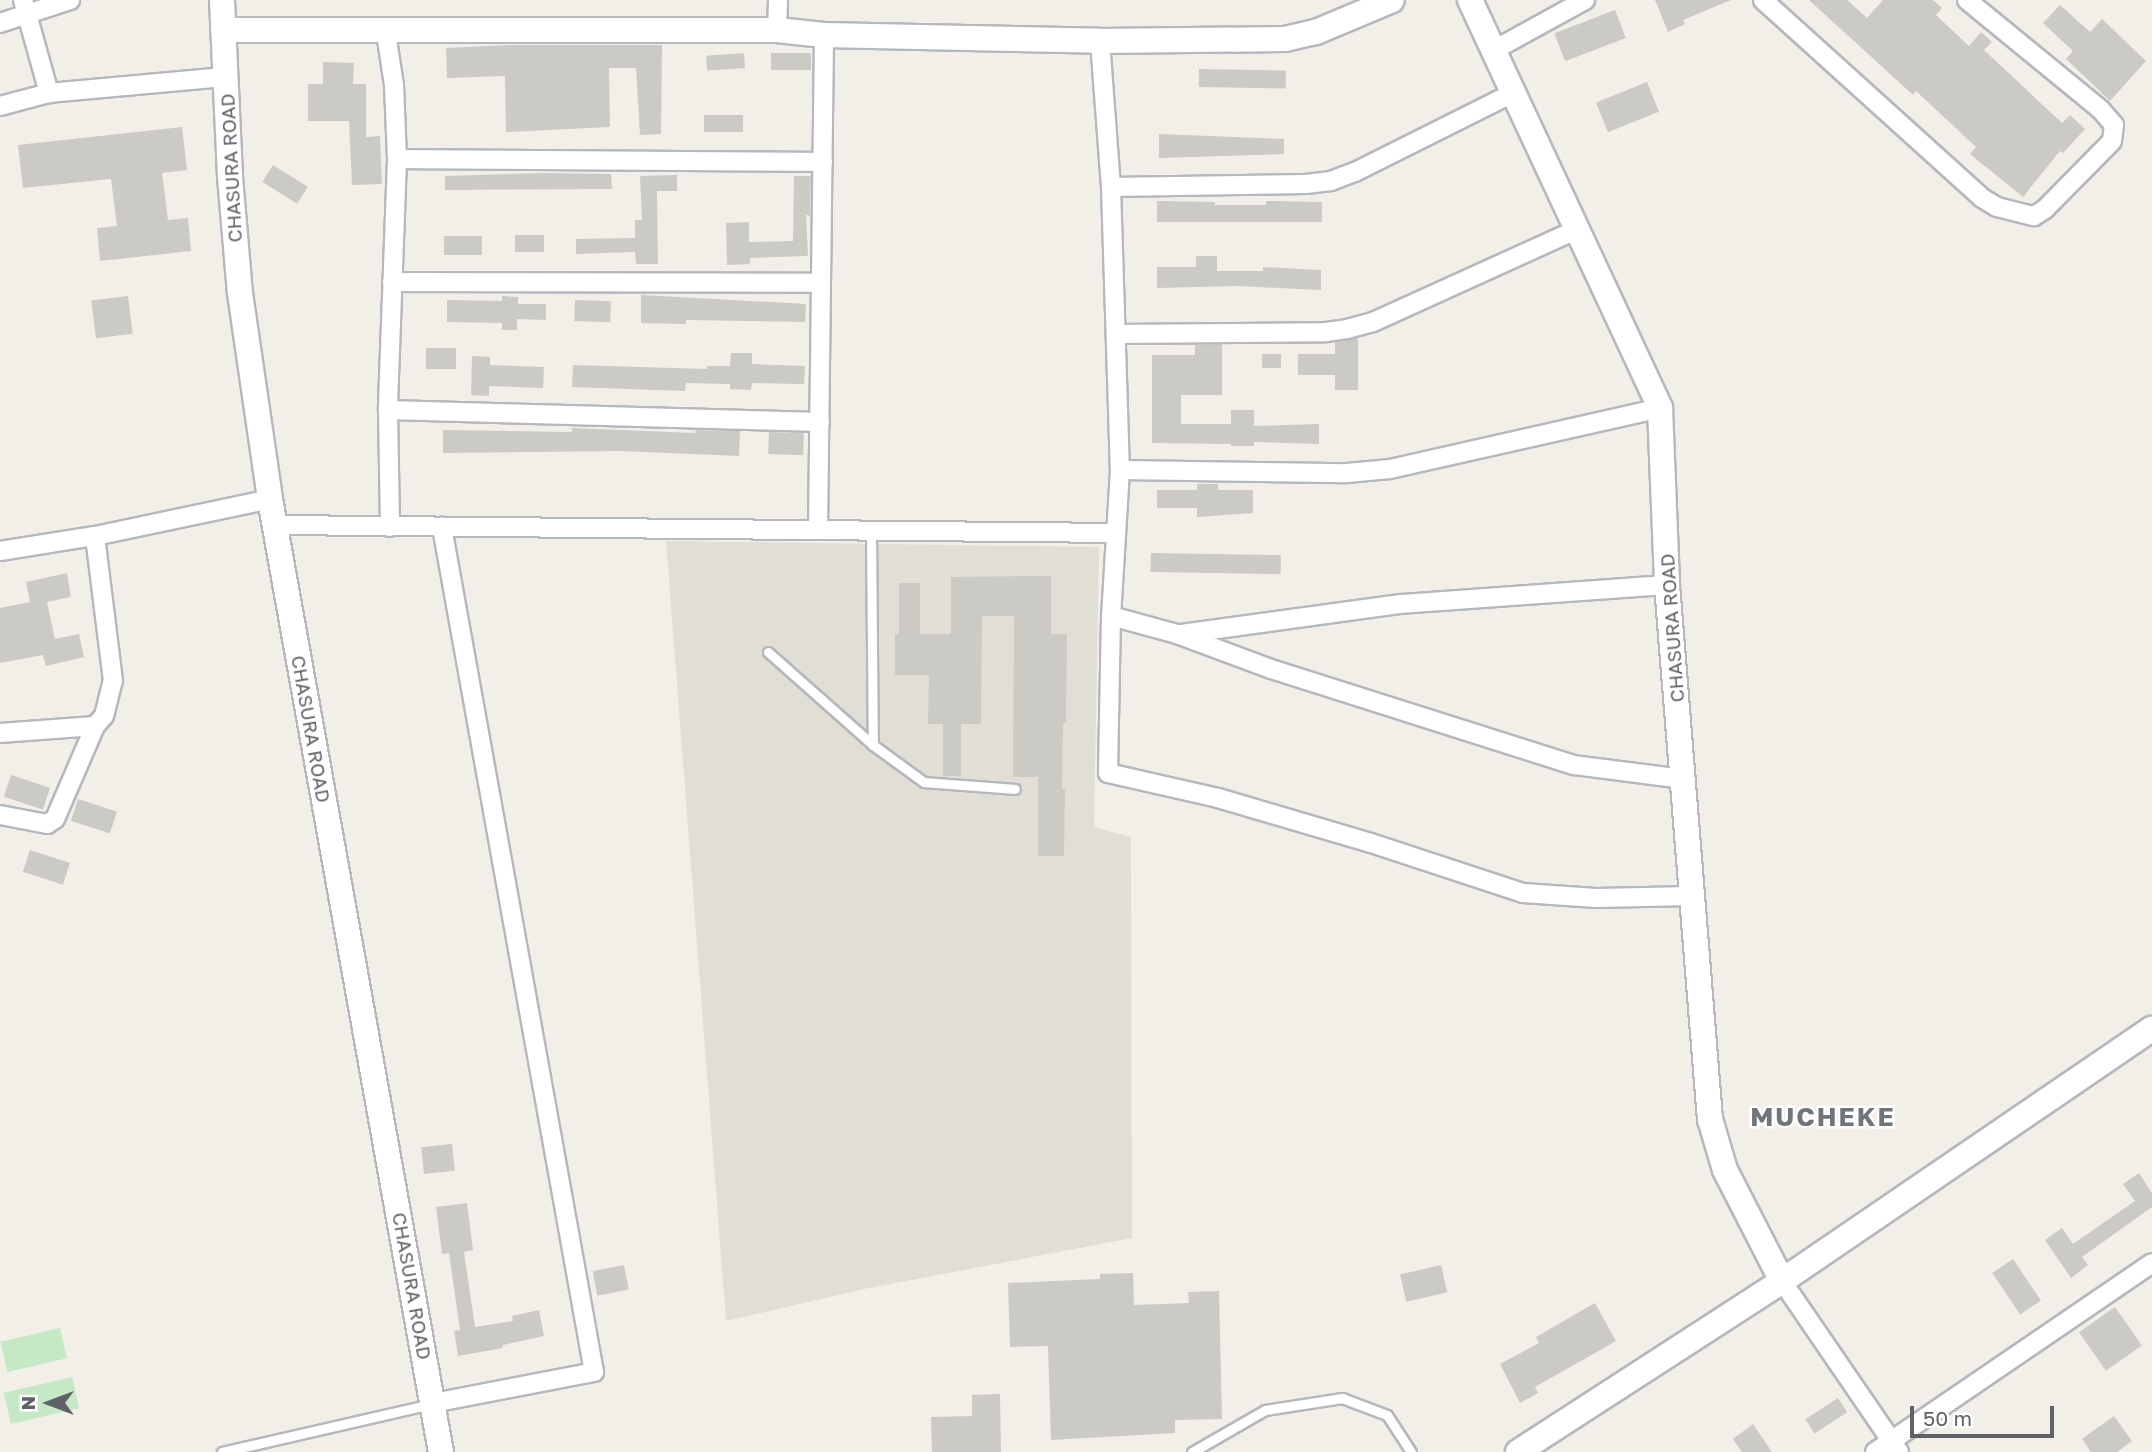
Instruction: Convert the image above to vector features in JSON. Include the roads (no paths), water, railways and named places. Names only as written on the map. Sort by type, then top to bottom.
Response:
[{"type":"street","points":[[0,23],[24,8],[71,0]]},
{"type":"street","name":"CHASURA ROAD","points":[[222,0],[240,293],[270,499],[441,1452]]},
{"type":"street","points":[[777,30],[778,0]]},
{"type":"street","points":[[223,30],[386,33],[777,30],[824,35],[1100,41],[1285,39],[1316,32],[1392,0]]},
{"type":"street","name":"CHASURA ROAD","points":[[1470,0],[1660,408],[1667,585],[1685,779],[1710,1119],[1725,1170],[1782,1281]]},
{"type":"street","points":[[1494,50],[1585,0]]},
{"type":"street","points":[[1763,0],[1982,198],[1997,207],[2034,216],[2045,209],[2112,141],[2114,125],[2100,109],[1967,0]]},
{"type":"street","points":[[24,8],[48,93]]},
{"type":"street","points":[[386,33],[394,85],[397,159],[388,410],[390,527]]},
{"type":"street","points":[[818,529],[824,35]]},
{"type":"street","points":[[1100,41],[1111,187],[1120,470],[1111,616],[1108,774],[1218,798],[1371,843],[1523,893],[1596,898],[1692,896]]},
{"type":"street","points":[[0,106],[48,93],[226,77]]},
{"type":"street","points":[[1111,187],[1306,184],[1331,181],[1355,172],[1513,93]]},
{"type":"street","points":[[397,159],[822,162]]},
{"type":"street","points":[[1116,334],[1326,332],[1347,329],[1373,322],[1576,230]]},
{"type":"street","points":[[392,282],[821,283]]},
{"type":"street","points":[[1120,470],[1347,473],[1390,469],[1660,408]]},
{"type":"street","points":[[388,410],[820,422]]},
{"type":"street","points":[[0,551],[95,536],[270,499]]},
{"type":"street","points":[[274,525],[1116,533]]},
{"type":"street","points":[[433,1403],[594,1372],[443,527]]},
{"type":"street","points":[[0,815],[47,824],[55,819],[95,726],[104,716],[113,681],[95,536]]},
{"type":"street","points":[[1177,634],[1401,604],[1667,585]]},
{"type":"street","points":[[1111,616],[1177,634],[1271,669],[1574,765],[1685,779]]},
{"type":"street","points":[[0,733],[95,726]]},
{"type":"street","points":[[1518,1452],[1782,1281],[2152,1029]]},
{"type":"street","points":[[1875,1452],[1895,1447],[2152,1263]]},
{"type":"street","points":[[1782,1281],[1895,1447]]},
{"type":"lane","points":[[871,531],[873,745]]},
{"type":"lane","points":[[768,652],[873,745],[924,782],[1015,789]]},
{"type":"lane","points":[[1192,1452],[1265,1410],[1342,1398],[1387,1415],[1411,1452]]},
{"type":"lane","points":[[222,1452],[433,1403]]},
{"type":"district","name":"MUCHEKE","points":[[1823,1117]]}]
